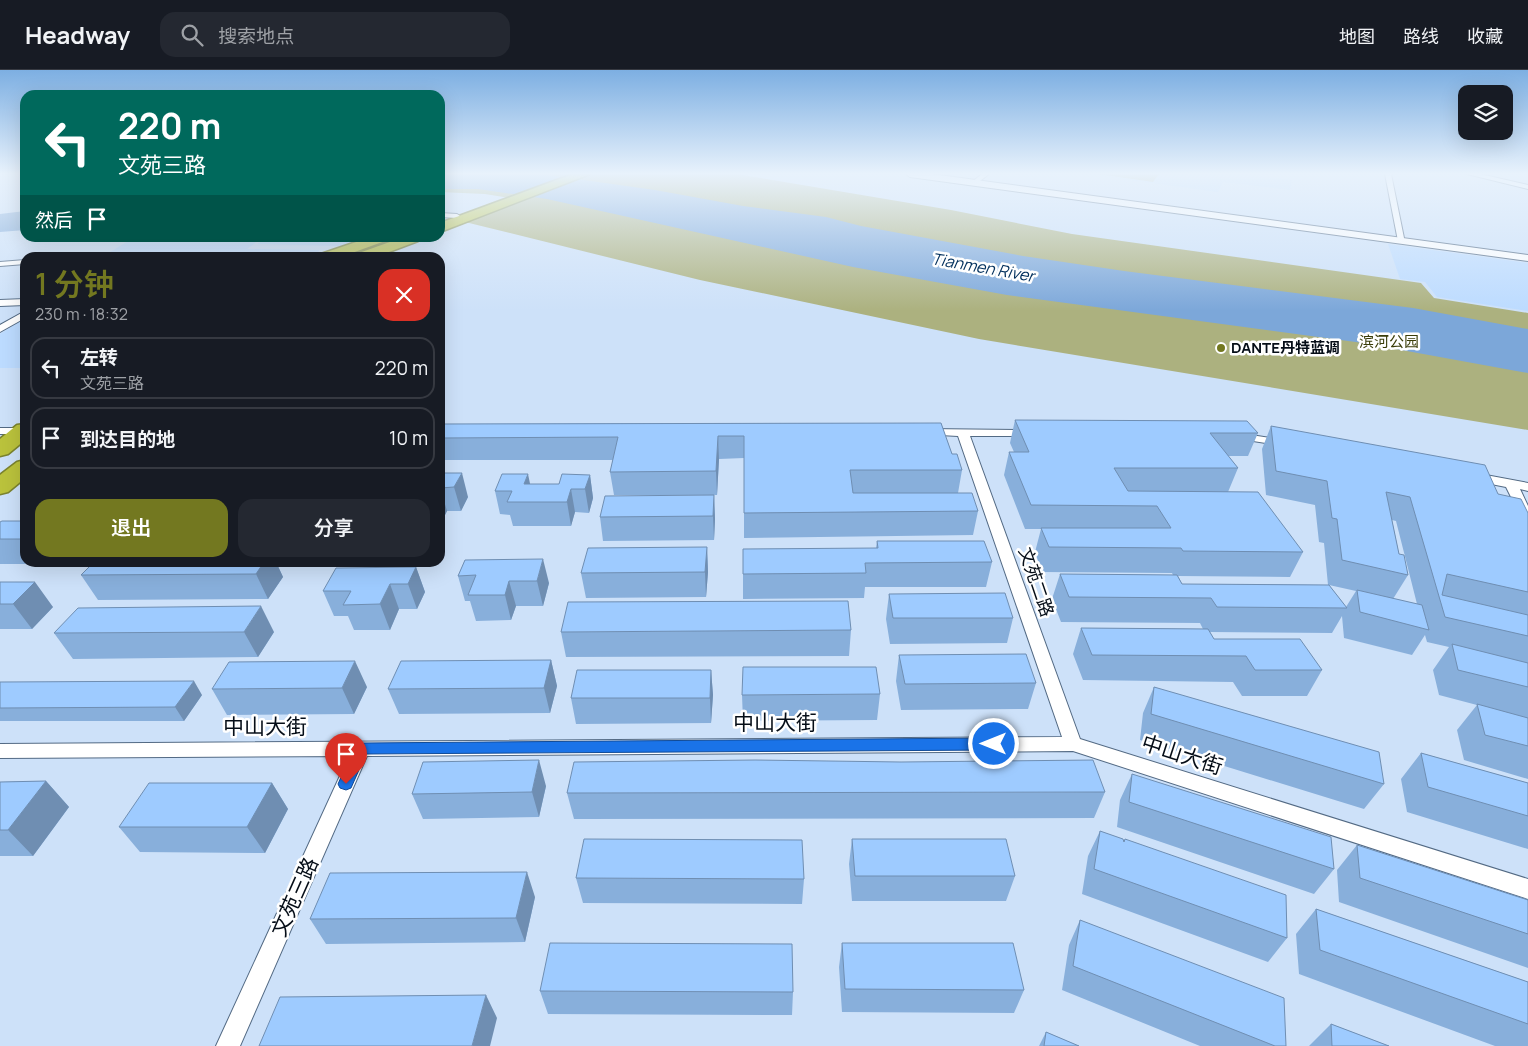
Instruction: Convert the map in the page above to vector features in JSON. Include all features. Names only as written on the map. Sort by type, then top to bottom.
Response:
[{"type":"highway","points":[[340,252],[369,242]]},
{"type":"highway","points":[[357,252],[386,242]]},
{"type":"highway","points":[[375,252],[402,242]]},
{"type":"highway","points":[[394,252],[419,242]]},
{"type":"highway","points":[[11,434],[20,422]]},
{"type":"highway","points":[[0,467],[20,452]]},
{"type":"highway","points":[[0,487],[20,471]]},
{"type":"main road","points":[[1251,220],[1528,257]]},
{"type":"street","points":[[1397,220],[1401,240]]},
{"type":"street","points":[[0,264],[20,262]]},
{"type":"street","points":[[0,303],[20,302]]},
{"type":"street","points":[[0,329],[20,317]]},
{"type":"street","points":[[914,432],[1042,433]]},
{"type":"street","name":"文苑二路","points":[[963,432],[1073,744]]},
{"type":"street","points":[[1227,435],[1294,445]]},
{"type":"street","points":[[1462,475],[1528,487]]},
{"type":"street","points":[[1511,484],[1528,520]]},
{"type":"street","name":"中山大街","points":[[0,751],[1073,744],[1528,889]]},
{"type":"street","name":"文苑三路","points":[[228,1046],[362,749]]},
{"type":"shaded area","points":[[126,242],[257,242],[247,249],[319,250],[318,252],[110,252]]},
{"type":"shaded area","points":[[260,242],[354,242],[342,246],[257,244]]},
{"type":"shaded area","points":[[1388,244],[1528,263],[1528,311],[1437,297],[1425,282],[1400,279]]},
{"type":"shaded area","points":[[20,321],[20,368],[0,368],[0,334]]},
{"type":"green space","name":"滨河公园","points":[[471,220],[999,220],[1072,234],[1421,283],[1434,298],[1528,313],[1528,430],[979,339],[700,280],[465,222]]},
{"type":"water","points":[[0,220],[20,220],[20,230],[0,232]]},
{"type":"water","name":"Tianmen River","points":[[639,220],[836,220],[861,226],[1023,256],[1124,271],[1413,308],[1528,329],[1528,373],[1363,343],[1007,295],[853,267]]},
{"type":"building","points":[[1015,420],[1247,421],[1258,433],[1210,433],[1238,468],[1114,468],[1128,491],[1258,492],[1303,552],[1183,551],[1181,548],[1049,547],[1041,528],[1171,528],[1157,506],[1031,505],[1009,452],[1029,452]]},
{"type":"building","points":[[941,423],[952,454],[957,454],[962,470],[850,470],[853,493],[972,493],[978,511],[744,513],[744,436],[718,436],[716,471],[610,472],[618,437],[445,438],[445,424]]},
{"type":"building","points":[[1271,426],[1485,465],[1498,494],[1521,499],[1528,513],[1528,592],[1447,574],[1442,595],[1528,615],[1528,636],[1445,617],[1410,497],[1386,492],[1399,554],[1404,555],[1408,575],[1342,560],[1337,519],[1332,518],[1327,481],[1276,471]]},
{"type":"building","points":[[445,473],[462,473],[454,487],[445,488]]},
{"type":"building","points":[[502,474],[528,474],[524,484],[559,484],[562,474],[590,475],[585,489],[571,489],[567,502],[507,502],[512,491],[495,491]]},
{"type":"building","points":[[714,495],[713,516],[600,517],[605,496]]},
{"type":"building","points":[[20,521],[20,539],[0,539],[0,522]]},
{"type":"building","points":[[877,541],[984,541],[992,562],[865,563],[866,573],[743,574],[743,549],[878,548]]},
{"type":"building","points":[[707,547],[705,572],[581,573],[588,548]]},
{"type":"building","points":[[543,559],[537,581],[509,581],[505,595],[468,595],[476,575],[458,576],[465,560]]},
{"type":"building","points":[[89,567],[261,567],[256,574],[81,575]]},
{"type":"building","points":[[416,567],[408,584],[390,584],[380,604],[343,605],[351,591],[323,591],[336,568]]},
{"type":"building","points":[[1060,574],[1177,575],[1182,584],[1329,585],[1347,608],[1217,607],[1211,598],[1069,597]]},
{"type":"building","points":[[0,582],[35,582],[13,604],[0,604]]},
{"type":"building","points":[[1357,590],[1422,605],[1429,630],[1360,612]]},
{"type":"building","points":[[1005,593],[1013,618],[893,618],[889,594]]},
{"type":"building","points":[[848,601],[851,630],[561,632],[568,602]]},
{"type":"building","points":[[261,606],[244,632],[54,633],[78,608]]},
{"type":"building","points":[[1081,628],[1208,629],[1214,639],[1300,639],[1322,670],[1255,670],[1246,656],[1092,655]]},
{"type":"building","points":[[1452,644],[1528,663],[1528,687],[1458,670]]},
{"type":"building","points":[[1026,654],[1036,683],[905,684],[899,655]]},
{"type":"building","points":[[551,660],[544,688],[388,689],[401,661]]},
{"type":"building","points":[[355,661],[342,688],[212,689],[229,662]]},
{"type":"building","points":[[743,667],[876,667],[880,694],[742,695]]},
{"type":"building","points":[[577,670],[711,670],[710,698],[571,698]]},
{"type":"building","points":[[194,681],[175,707],[0,708],[0,682]]},
{"type":"building","points":[[1154,687],[1379,752],[1384,784],[1151,714]]},
{"type":"building","points":[[1477,704],[1528,718],[1528,746],[1485,735]]},
{"type":"building","points":[[1421,753],[1528,783],[1528,816],[1428,787]]},
{"type":"building","points":[[539,760],[532,792],[412,794],[423,762]]},
{"type":"building","points":[[755,760],[901,762],[1093,760],[1105,792],[567,793],[574,762]]},
{"type":"building","points":[[1132,774],[1331,837],[1334,869],[1129,802]]},
{"type":"building","points":[[46,781],[8,830],[0,830],[0,782]]},
{"type":"building","points":[[149,783],[272,783],[247,827],[119,827]]},
{"type":"building","points":[[1100,831],[1123,839],[1124,842],[1125,839],[1286,895],[1287,938],[1094,869]]},
{"type":"building","points":[[584,839],[802,840],[804,879],[576,878]]},
{"type":"building","points":[[852,839],[1006,839],[1015,876],[855,876]]},
{"type":"building","points":[[1357,845],[1528,900],[1528,934],[1360,878]]},
{"type":"building","points":[[527,872],[516,918],[310,919],[330,873]]},
{"type":"building","points":[[1316,909],[1528,982],[1528,1024],[1320,950]]},
{"type":"building","points":[[1080,920],[1284,998],[1286,1046],[1275,1046],[1073,966]]},
{"type":"building","points":[[550,943],[792,944],[793,992],[540,991]]},
{"type":"building","points":[[842,943],[1013,943],[1024,990],[845,989]]},
{"type":"building","points":[[486,995],[472,1046],[259,1046],[280,997]]},
{"type":"building","points":[[1331,1024],[1389,1046],[1332,1046]]},
{"type":"building","points":[[1046,1032],[1079,1046],[1044,1046]]},
{"type":"place","name":"DANTE丹特蓝调","points":[[1221,348]]},
{"type":"route","points":[[346,784],[362,749],[994,744]]}]
